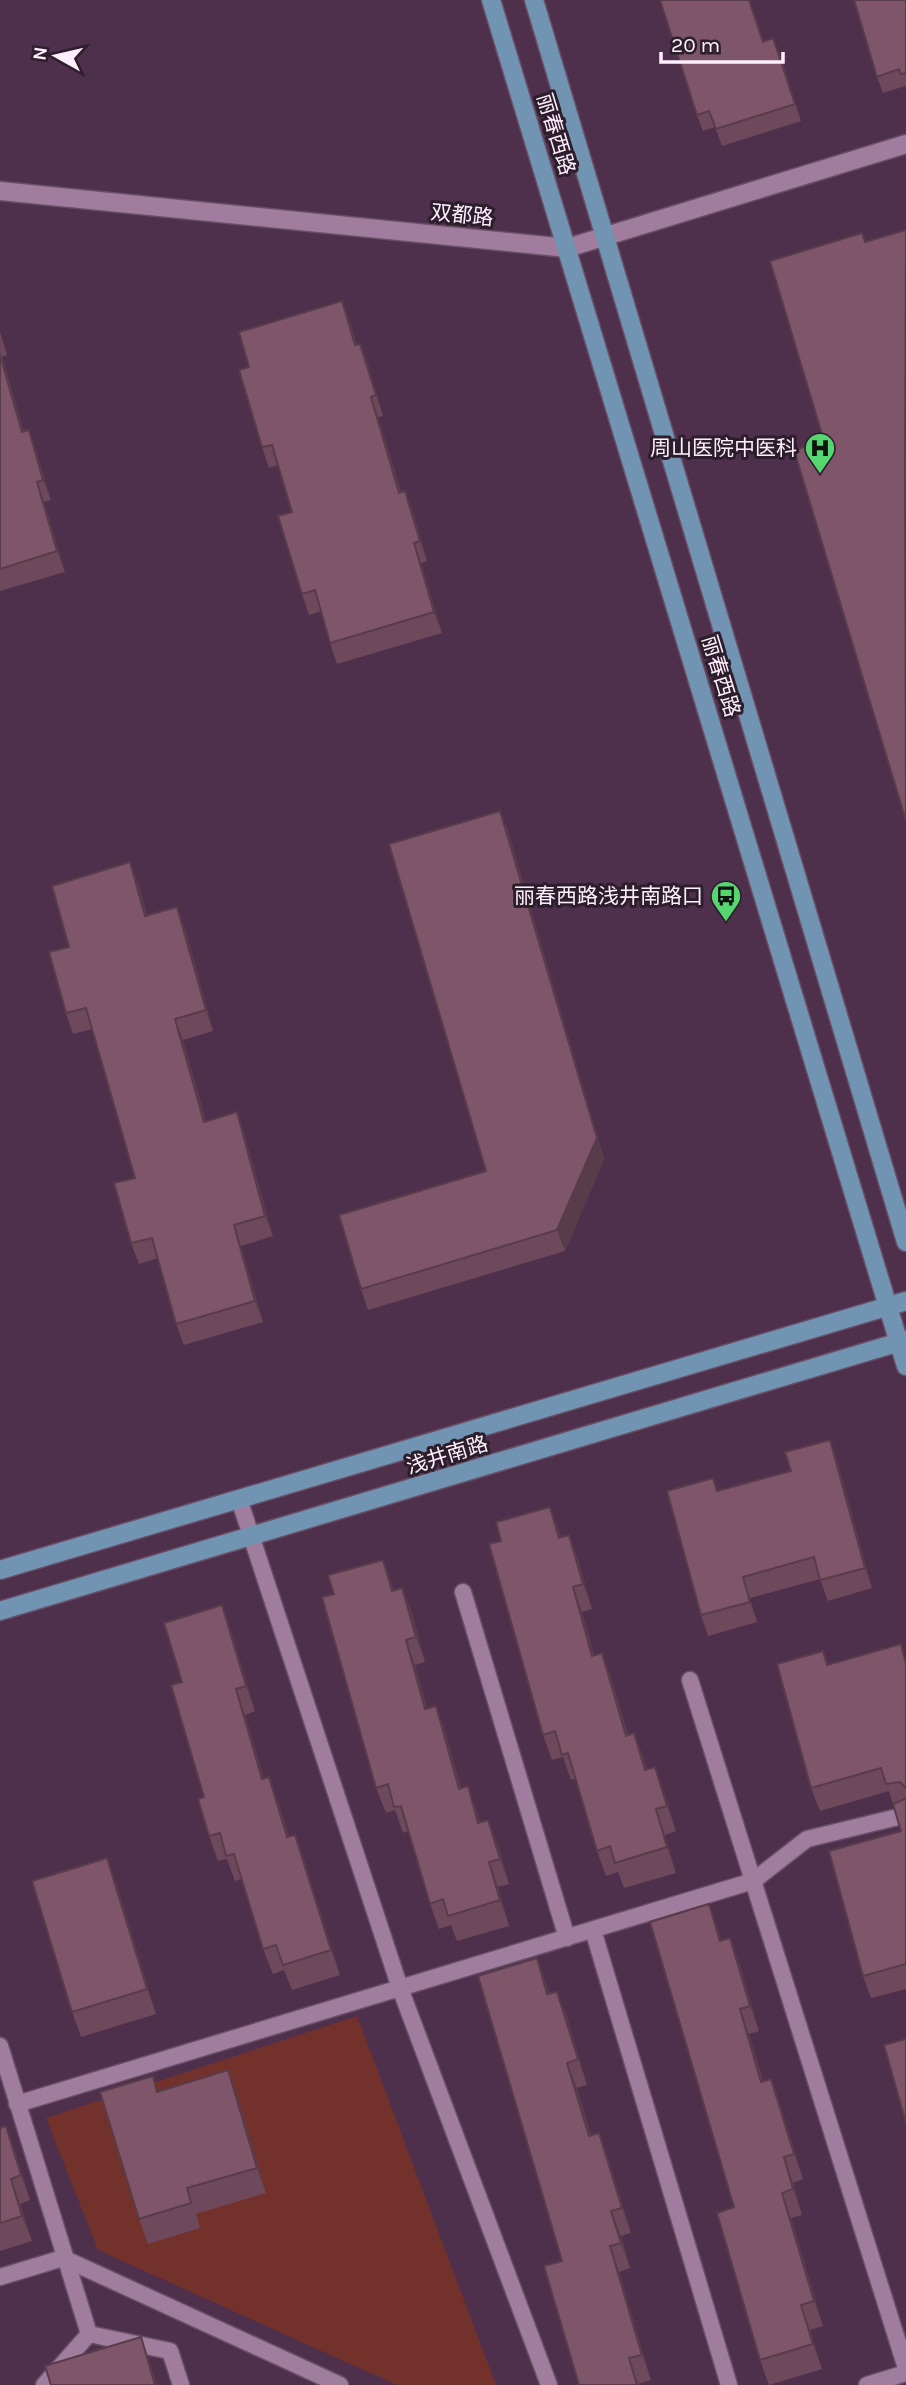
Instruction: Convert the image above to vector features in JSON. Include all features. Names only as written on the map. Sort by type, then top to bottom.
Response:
[{"type":"main road","name":"丽春西路","points":[[491,0],[888,1307],[902,1341],[906,1366]]},
{"type":"main road","name":"丽春西路","points":[[534,0],[906,1242]]},
{"type":"main road","name":"浅井南路","points":[[0,1570],[906,1301]]},
{"type":"main road","name":"浅井南路","points":[[0,1611],[902,1341]]},
{"type":"street","name":"双都路","points":[[0,191],[567,248],[906,144]]},
{"type":"lane","points":[[239,1499],[400,1988],[549,2385]]},
{"type":"lane","points":[[463,1592],[567,1938]]},
{"type":"lane","points":[[690,1680],[906,2368]]},
{"type":"lane","points":[[17,2104],[753,1881],[807,1839],[906,1815]]},
{"type":"lane","points":[[593,1930],[729,2385]]},
{"type":"lane","points":[[0,2046],[63,2258],[89,2334]]},
{"type":"lane","points":[[0,2277],[63,2258],[340,2385]]},
{"type":"lane","points":[[44,2385],[89,2334]]},
{"type":"lane","points":[[89,2334],[170,2351],[181,2385]]},
{"type":"lane","points":[[867,2385],[906,2373]]},
{"type":"shaded area","points":[[357,2016],[496,2385],[397,2385],[98,2250],[46,2118]]},
{"type":"building","points":[[660,0],[749,0],[763,42],[773,38],[795,104],[716,129],[709,111],[697,115]]},
{"type":"building","points":[[854,0],[906,0],[906,73],[901,74],[899,69],[877,77]]},
{"type":"building","points":[[906,230],[906,821],[794,450],[824,441],[770,261],[862,233],[865,242]]},
{"type":"building","points":[[342,301],[355,345],[360,344],[376,395],[371,397],[399,493],[405,491],[420,541],[414,543],[434,612],[330,643],[315,590],[302,594],[278,516],[292,512],[272,445],[262,447],[239,370],[249,367],[239,332]]},
{"type":"building","points":[[0,355],[22,432],[29,430],[43,480],[37,482],[57,551],[0,569]]},
{"type":"building","points":[[500,811],[597,1138],[557,1230],[361,1289],[339,1215],[486,1171],[389,844]]},
{"type":"building","points":[[130,862],[145,916],[177,907],[206,1010],[175,1019],[204,1122],[237,1112],[265,1216],[234,1225],[255,1301],[176,1324],[152,1238],[131,1243],[114,1183],[135,1178],[86,1008],[66,1013],[49,952],[69,947],[52,886]]},
{"type":"building","points":[[830,1440],[865,1568],[820,1580],[814,1557],[743,1577],[750,1602],[701,1615],[667,1491],[713,1478],[717,1491],[791,1471],[785,1452]]},
{"type":"building","points":[[550,1507],[559,1538],[569,1535],[583,1584],[573,1587],[592,1656],[602,1653],[626,1736],[634,1733],[645,1770],[655,1767],[667,1806],[656,1809],[667,1847],[615,1863],[610,1846],[597,1851],[568,1753],[562,1755],[555,1731],[543,1735],[489,1544],[501,1541],[496,1522]]},
{"type":"building","points":[[383,1560],[392,1591],[402,1588],[416,1637],[406,1640],[425,1709],[436,1706],[459,1789],[468,1786],[478,1823],[488,1820],[500,1859],[489,1862],[500,1900],[448,1916],[443,1899],[430,1904],[401,1806],[394,1807],[388,1784],[376,1788],[322,1597],[334,1594],[328,1575]]},
{"type":"building","points":[[222,1605],[246,1686],[236,1689],[262,1779],[269,1777],[287,1837],[295,1835],[331,1950],[283,1965],[276,1945],[263,1949],[234,1854],[226,1856],[220,1833],[209,1836],[198,1799],[204,1797],[171,1685],[182,1682],[164,1623]]},
{"type":"building","points":[[901,1644],[906,1664],[906,1788],[900,1782],[886,1784],[881,1768],[811,1788],[777,1664],[823,1651],[827,1665]]},
{"type":"building","points":[[906,1797],[906,1964],[863,1976],[829,1851],[901,1831],[893,1804]]},
{"type":"building","points":[[107,1858],[147,1989],[72,2012],[32,1881]]},
{"type":"building","points":[[709,1904],[720,1941],[730,1938],[750,2006],[740,2009],[761,2082],[771,2079],[794,2154],[784,2157],[793,2189],[782,2193],[814,2301],[801,2305],[813,2344],[760,2360],[717,2213],[734,2207],[650,1922]]},
{"type":"building","points":[[537,1958],[547,1994],[557,1992],[578,2059],[567,2063],[589,2136],[599,2133],[622,2208],[611,2211],[621,2243],[610,2246],[642,2355],[629,2358],[637,2385],[579,2385],[544,2266],[562,2261],[478,1976]]},
{"type":"building","points":[[906,2039],[906,2123],[884,2045]]},
{"type":"building","points":[[228,2070],[257,2168],[187,2188],[191,2203],[139,2219],[100,2092],[153,2076],[157,2092]]},
{"type":"building","points":[[6,2126],[21,2175],[11,2179],[22,2216],[0,2223],[0,2128]]},
{"type":"building","points":[[141,2337],[155,2385],[51,2385],[45,2366]]},
{"type":"place","name":"周山医院中医科","points":[[820,475]]},
{"type":"place","name":"丽春西路浅井南路口","points":[[726,923]]}]
